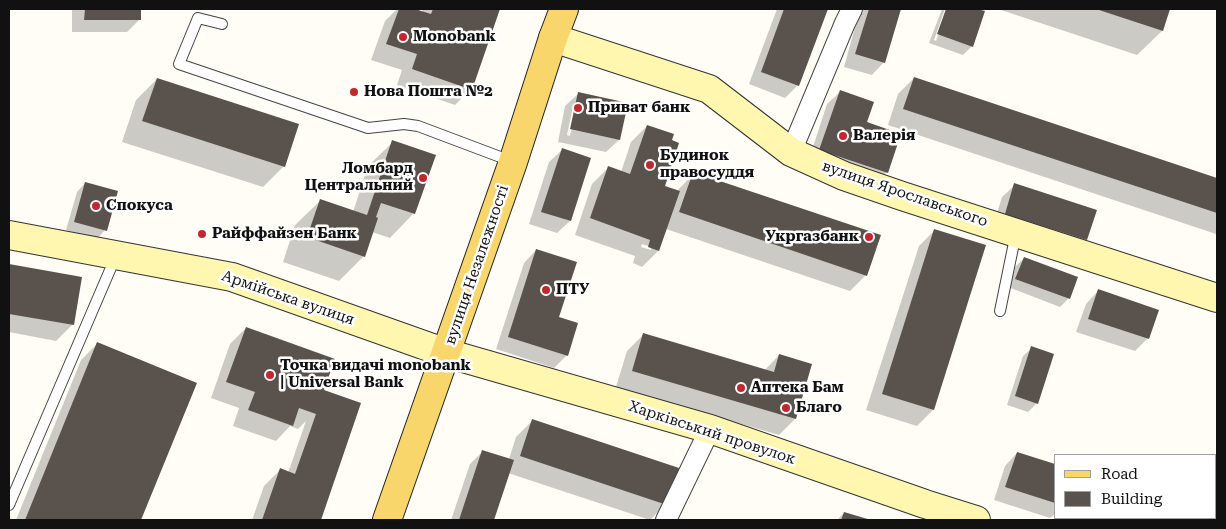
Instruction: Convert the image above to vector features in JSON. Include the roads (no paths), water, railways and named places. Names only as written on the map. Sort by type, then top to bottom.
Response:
[{"type":"main road","name":"вулиця Незалежності","points":[[387,520],[513,162],[564,9]]},
{"type":"street","points":[[791,152],[852,9]]},
{"type":"street","name":"вулиця Ярославського","points":[[553,38],[709,89],[791,152],[844,176],[1217,298]]},
{"type":"street","name":"Армійська вулиця","points":[[9,234],[232,277],[446,353]]},
{"type":"street","name":"Харківський провулок","points":[[446,353],[710,429],[976,520]]},
{"type":"street","points":[[666,520],[710,429]]},
{"type":"lane","points":[[222,24],[198,18],[179,64],[368,128],[404,124],[418,126],[513,162]]},
{"type":"lane","points":[[1000,311],[1016,232]]},
{"type":"lane","points":[[9,505],[116,255]]},
{"type":"place","name":"Monobank","points":[[403,37]]},
{"type":"place","name":"Нова Пошта №2","points":[[354,92]]},
{"type":"place","name":"Приват банк","points":[[578,108]]},
{"type":"place","name":"Валерія","points":[[843,136]]},
{"type":"place","name":"Будинок правосуддя","points":[[650,165]]},
{"type":"place","name":"Ломбард Центральний","points":[[423,178]]},
{"type":"place","name":"Спокуса","points":[[96,206]]},
{"type":"place","name":"Райффайзен Банк","points":[[202,234]]},
{"type":"place","name":"Укргазбанк","points":[[869,237]]},
{"type":"place","name":"ПТУ","points":[[546,290]]},
{"type":"place","name":"Точка видачі monobank | Universal Bank","points":[[270,375]]},
{"type":"place","name":"Аптека Бам","points":[[741,388]]},
{"type":"place","name":"Благо","points":[[786,408]]}]
